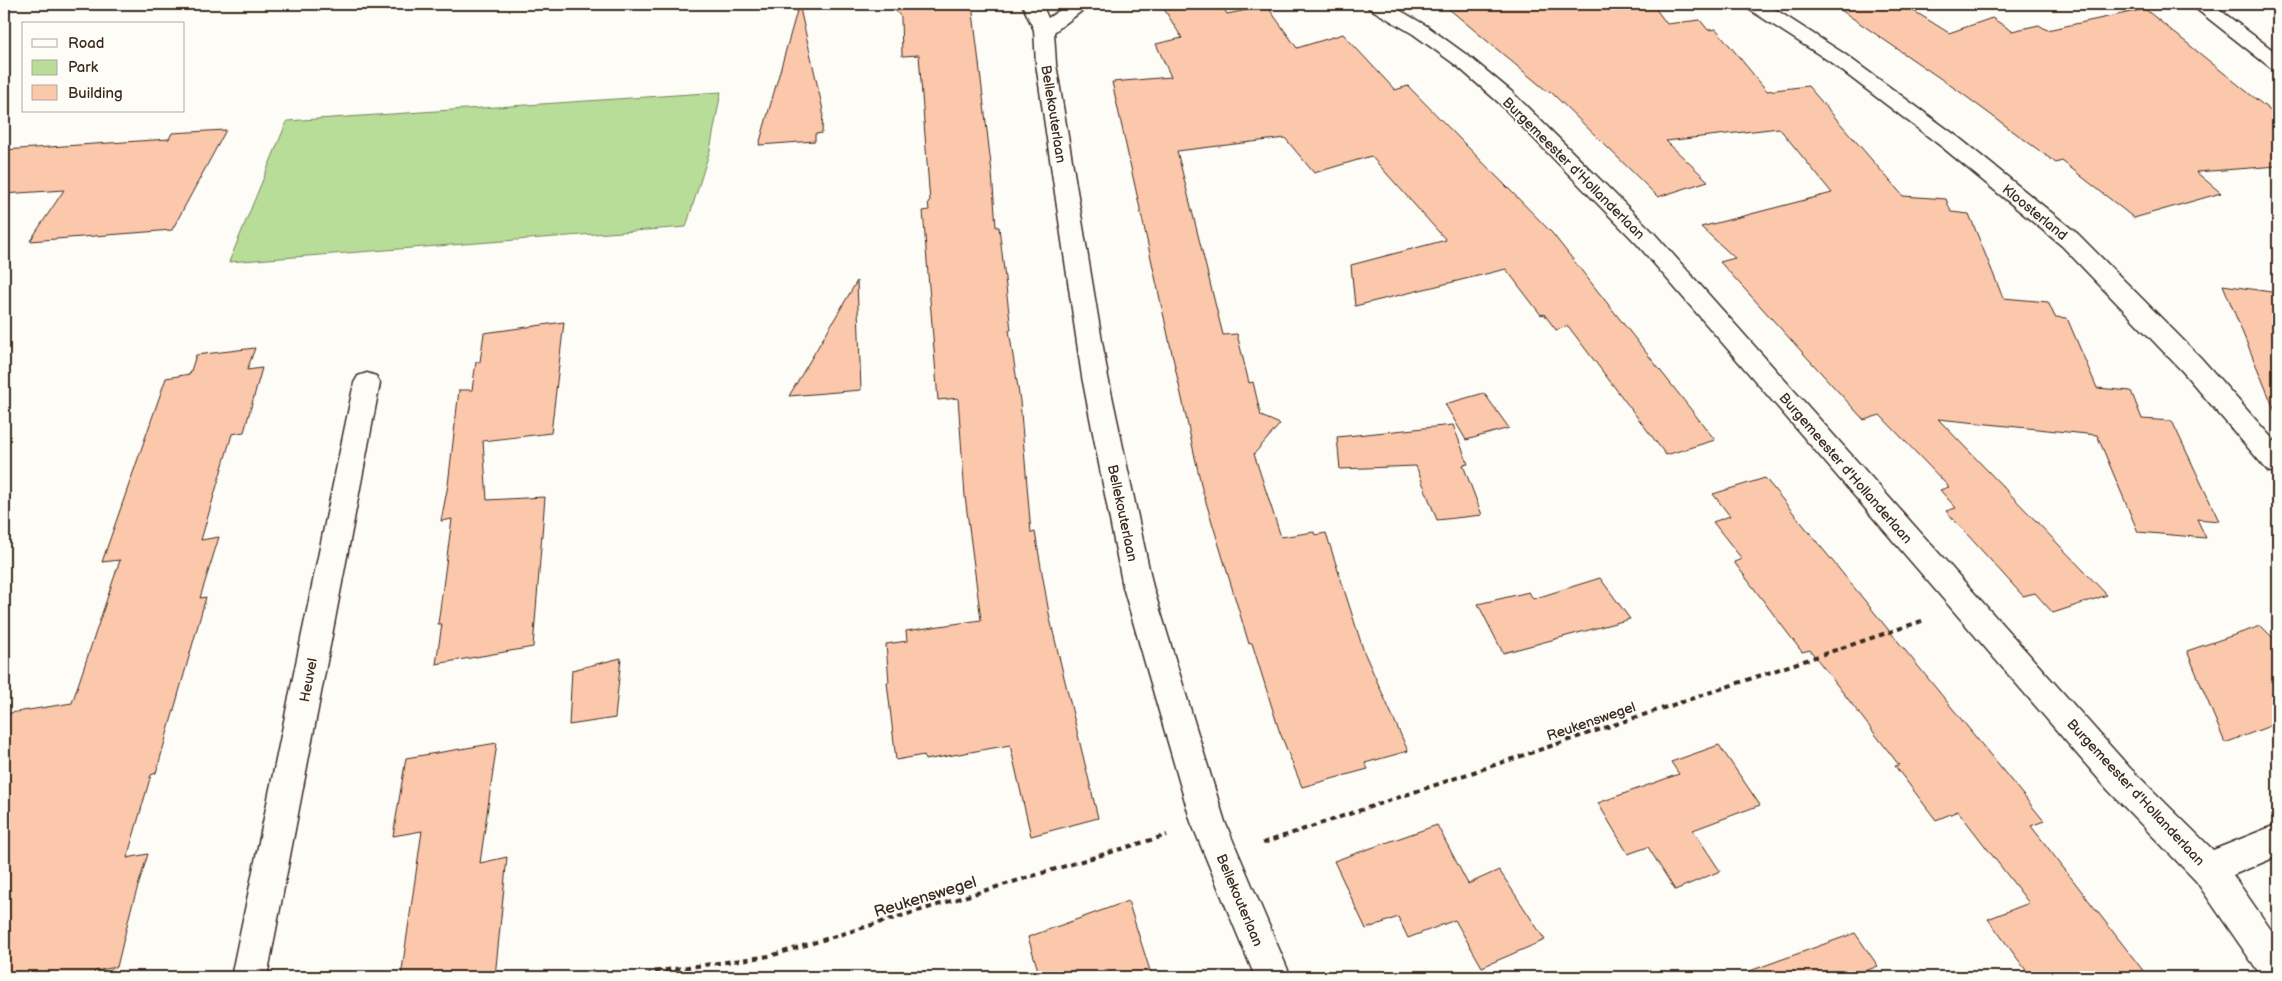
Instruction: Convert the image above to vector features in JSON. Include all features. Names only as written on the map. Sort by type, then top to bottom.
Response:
[{"type":"street","name":"Bellekouterlaan","points":[[1032,4],[1044,30],[1046,64],[1094,377],[1138,587],[1208,822],[1273,977]]},
{"type":"street","points":[[1044,30],[1080,4]]},
{"type":"street","name":"Burgemeester d'Hollanderlaan","points":[[1376,4],[1420,30],[1464,62],[1505,97],[1645,238],[2119,779],[2208,869],[2278,970]]},
{"type":"street","name":"Kloosterland","points":[[1754,4],[1836,57],[1950,142],[2070,240],[2192,366],[2278,464]]},
{"type":"street","points":[[2200,4],[2278,64]]},
{"type":"street","name":"Heuvel","points":[[249,977],[367,383]]},
{"type":"street","points":[[2208,869],[2278,840]]},
{"type":"path","name":"Reukenswegel","points":[[1222,857],[1967,606]]},
{"type":"path","name":"Reukenswegel","points":[[647,977],[652,972],[770,956],[1208,822]]},
{"type":"green space","points":[[721,92],[710,150],[686,227],[229,262],[287,121]]},
{"type":"building","points":[[799,4],[823,110],[822,133],[815,134],[815,141],[759,145]]},
{"type":"building","points":[[890,4],[972,4],[992,173],[996,227],[999,227],[1011,330],[1009,330],[1020,401],[1031,533],[1035,532],[1050,619],[1098,818],[1031,836],[1010,745],[925,760],[924,755],[896,760],[887,682],[889,682],[886,644],[907,641],[906,631],[981,620],[965,496],[958,398],[938,400],[923,211],[929,210],[928,202],[930,202],[919,55],[902,56],[901,17]]},
{"type":"building","points":[[1161,4],[1221,4],[1227,14],[1267,6],[1297,48],[1343,34],[1395,90],[1408,86],[1552,233],[1715,440],[1666,455],[1568,326],[1556,330],[1544,314],[1541,315],[1506,269],[1355,306],[1351,265],[1446,240],[1371,156],[1314,173],[1285,138],[1177,151],[1223,335],[1237,334],[1249,383],[1253,382],[1261,416],[1280,424],[1254,454],[1281,537],[1314,532],[1315,535],[1326,533],[1364,652],[1408,751],[1365,763],[1368,769],[1302,787],[1279,730],[1252,643],[1249,644],[1202,489],[1112,82],[1171,77],[1156,44],[1182,38]]},
{"type":"building","points":[[1443,4],[1652,4],[1667,24],[1700,20],[1708,30],[1716,29],[1767,91],[1808,86],[1903,196],[1946,199],[1951,212],[1969,214],[2003,298],[2048,302],[2055,317],[2067,318],[2097,388],[2131,391],[2142,419],[2172,421],[2219,521],[2197,519],[2206,538],[2138,532],[2097,435],[1938,419],[2107,595],[2053,613],[2035,593],[2023,596],[1946,511],[1956,508],[1940,490],[1949,487],[1880,415],[1864,420],[1720,262],[1735,258],[1701,227],[1832,193],[1779,128],[1666,141],[1708,181],[1658,197],[1550,91],[1548,92]]},
{"type":"building","points":[[1832,4],[1903,4],[1949,33],[1992,18],[2012,31],[2039,25],[2047,30],[2145,9],[2278,117],[2278,166],[2196,172],[2221,193],[2134,218],[2062,161],[2056,163],[1960,92]]},
{"type":"building","points":[[226,130],[172,230],[30,241],[64,190],[4,194],[4,150],[169,139],[172,133]]},
{"type":"building","points":[[857,281],[861,390],[789,396]]},
{"type":"building","points":[[2223,285],[2278,293],[2278,416],[2277,416]]},
{"type":"building","points":[[564,322],[551,433],[483,441],[487,500],[545,497],[533,647],[436,664],[442,624],[438,624],[452,519],[441,521],[448,485],[459,390],[472,390],[476,362],[480,362],[484,333]]},
{"type":"building","points":[[255,348],[247,370],[262,368],[244,432],[232,434],[201,540],[219,537],[200,598],[206,597],[156,773],[151,775],[127,858],[148,854],[131,909],[117,967],[95,971],[93,977],[4,977],[4,714],[72,703],[120,560],[102,562],[166,378],[190,374],[196,355]]},
{"type":"building","points":[[1484,393],[1509,428],[1466,440],[1445,404]]},
{"type":"building","points":[[1453,425],[1468,464],[1463,465],[1482,515],[1437,520],[1416,466],[1340,469],[1337,437]]},
{"type":"building","points":[[1765,478],[2044,821],[2031,826],[2148,977],[2031,977],[1988,919],[2029,903],[1958,811],[1936,820],[1895,766],[1899,765],[1810,650],[1802,652],[1734,562],[1742,559],[1713,522],[1730,516],[1713,494]]},
{"type":"building","points":[[1600,578],[1630,619],[1503,653],[1478,604],[1529,592],[1533,599]]},
{"type":"building","points":[[2261,626],[2278,643],[2278,723],[2225,743],[2187,651]]},
{"type":"building","points":[[621,658],[615,718],[569,725],[572,670]]},
{"type":"building","points":[[497,743],[480,863],[507,857],[495,977],[401,977],[422,831],[393,836],[406,758]]},
{"type":"building","points":[[1719,745],[1760,805],[1693,830],[1720,871],[1675,890],[1648,847],[1628,854],[1598,803],[1679,774],[1671,762]]},
{"type":"building","points":[[1437,825],[1468,884],[1499,870],[1545,940],[1482,967],[1455,920],[1408,938],[1398,917],[1366,929],[1334,861]]},
{"type":"building","points":[[1128,901],[1152,977],[1040,977],[1028,937]]},
{"type":"building","points":[[1855,933],[1878,966],[1850,977],[1748,977],[1747,972]]}]
